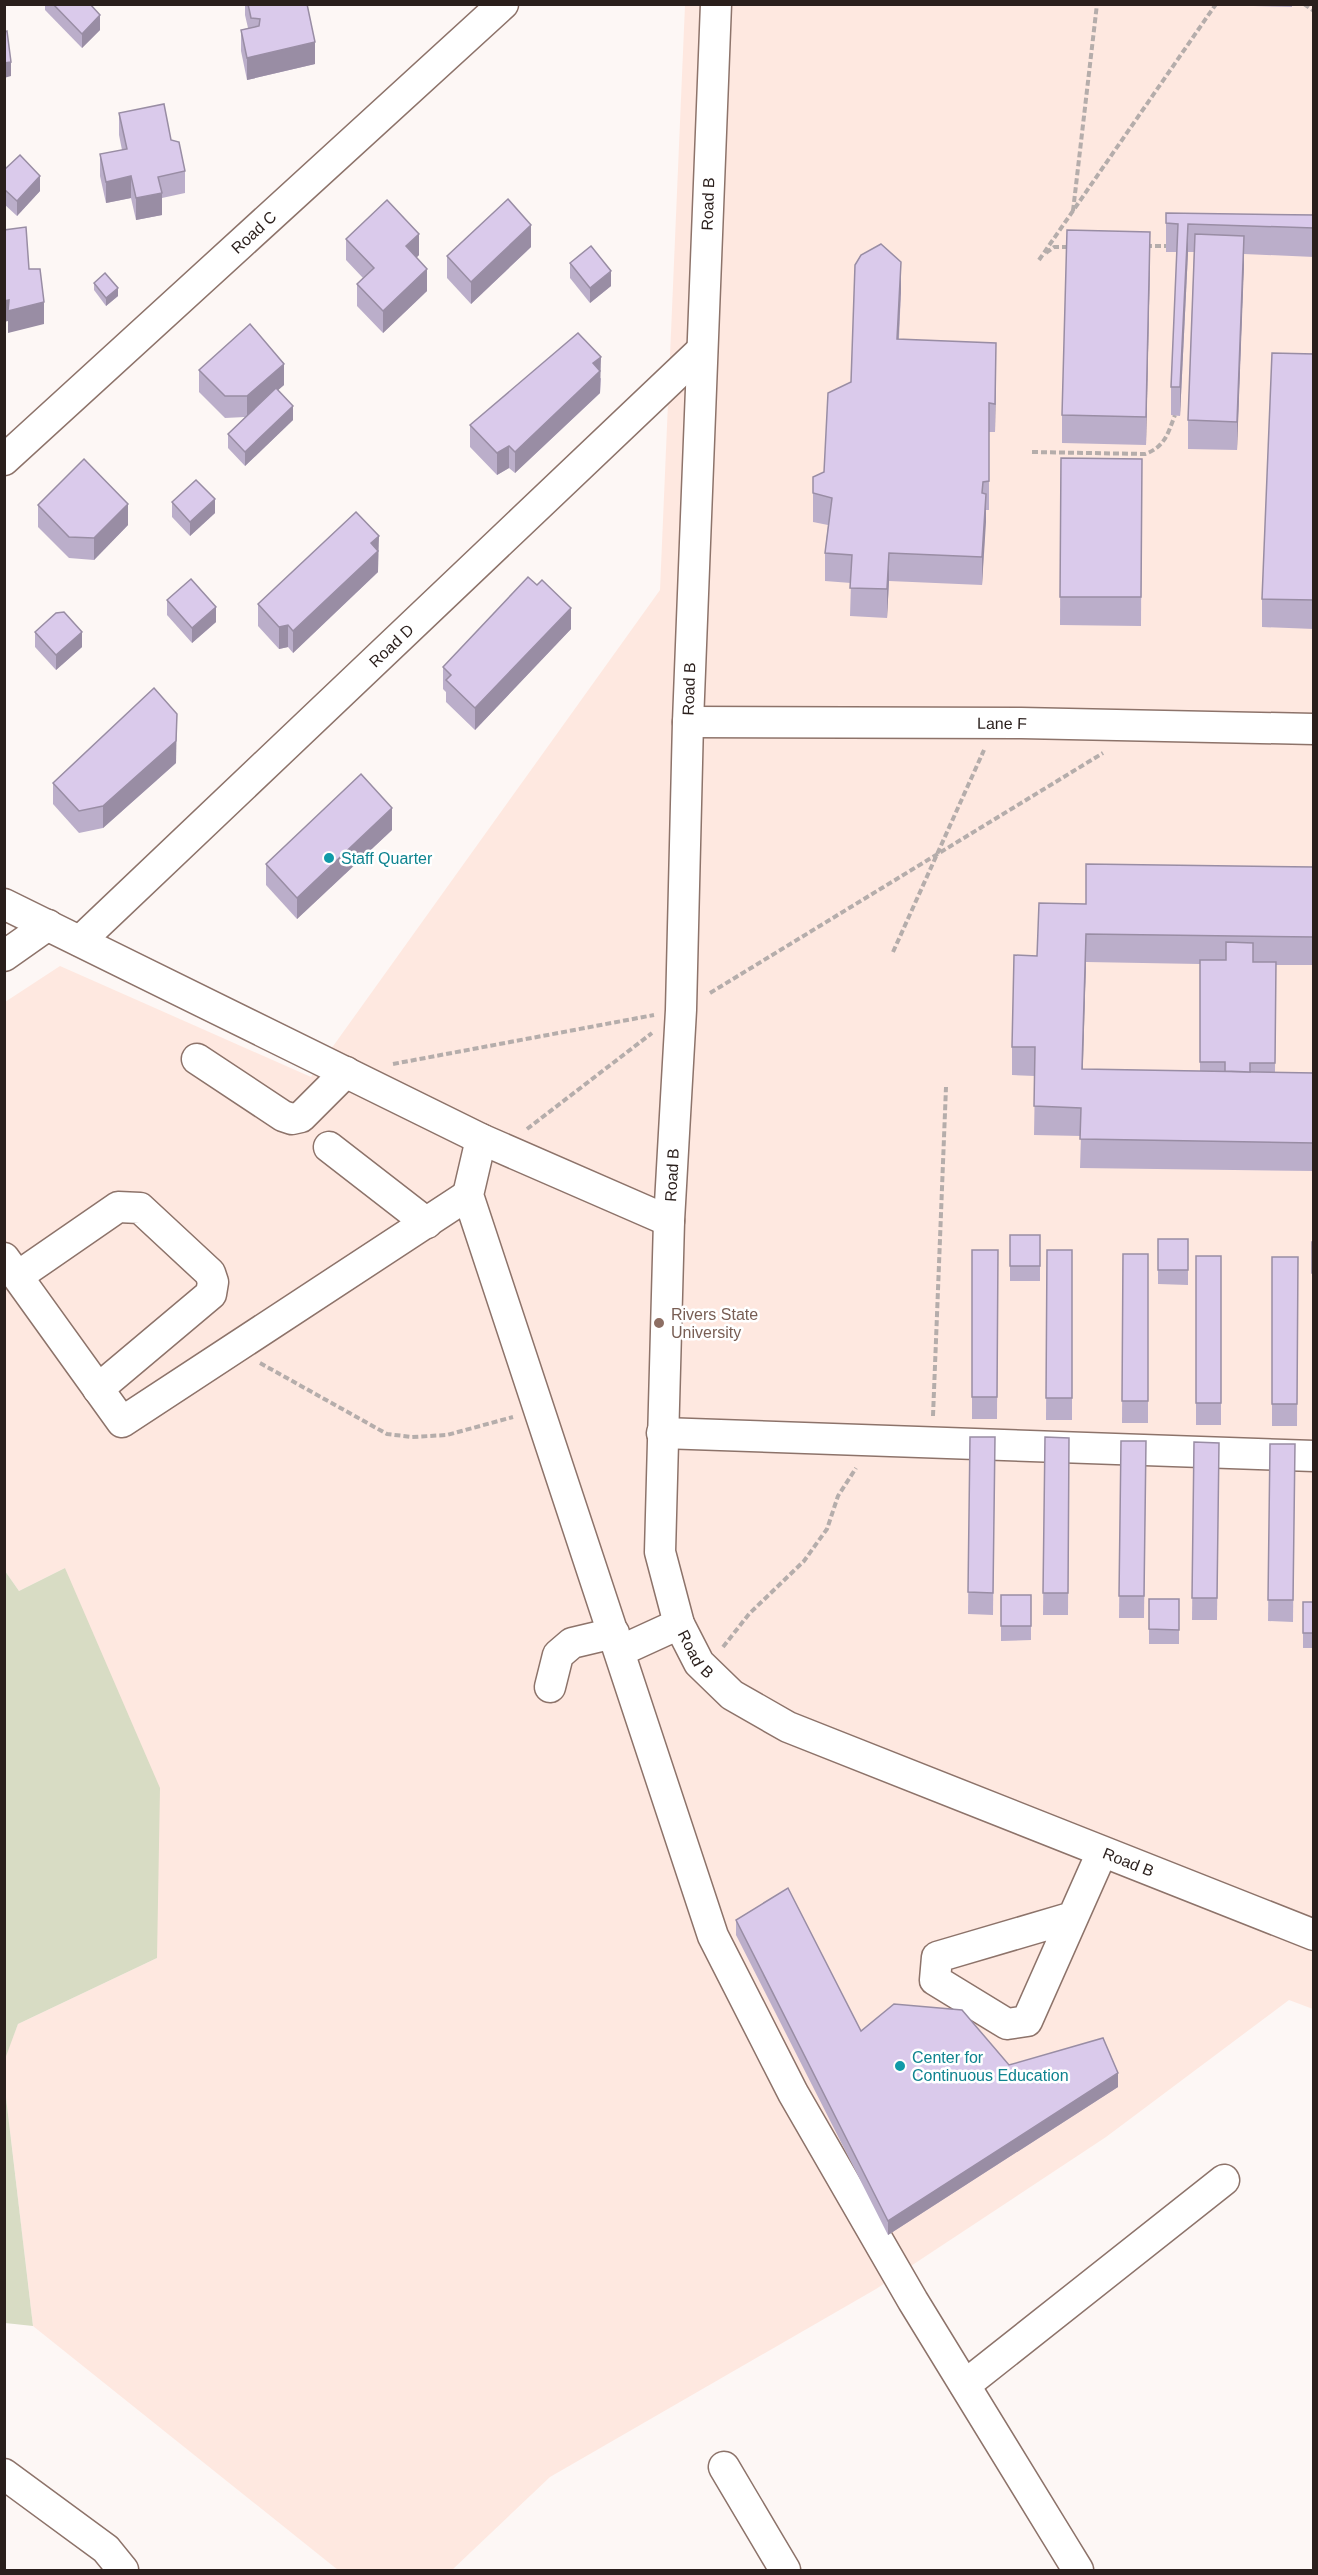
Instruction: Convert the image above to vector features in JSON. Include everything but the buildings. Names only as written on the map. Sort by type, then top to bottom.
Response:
[{"type":"street","name":"Road C","points":[[4,460],[503,4]]},
{"type":"street","name":"Road B","points":[[716,4],[688,722],[681,1010],[669,1221],[662,1433],[660,1552],[679,1624],[699,1664],[732,1695],[788,1727],[1314,1935]]},
{"type":"street","name":"Road D","points":[[80,940],[702,350]]},
{"type":"street","name":"Lane F","points":[[688,722],[996,723],[1314,729]]},
{"type":"street","points":[[4,904],[491,1143],[669,1221]]},
{"type":"street","points":[[4,956],[48,925]]},
{"type":"street","points":[[197,1059],[283,1116],[292,1119],[302,1117],[346,1072]]},
{"type":"street","points":[[98,1389],[211,1294],[213,1282],[210,1273],[140,1208],[130,1207],[118,1207],[11,1267],[98,1389],[122,1422],[468,1195],[491,1143]]},
{"type":"street","points":[[329,1147],[427,1223]]},
{"type":"street","points":[[468,1195],[712,1936],[793,2093],[913,2301],[1078,2571]]},
{"type":"street","points":[[662,1433],[1314,1456]]},
{"type":"street","points":[[550,1687],[558,1655],[572,1643],[617,1642],[679,1624]]},
{"type":"street","points":[[1073,1917],[938,1957],[935,1980],[1007,2024],[1027,2021],[1102,1852]]},
{"type":"street","points":[[965,2385],[1224,2180]]},
{"type":"street","points":[[724,2467],[784,2571]]},
{"type":"street","points":[[4,2474],[106,2549],[123,2571]]},
{"type":"path","points":[[1072,212],[1097,4]]},
{"type":"path","points":[[1076,247],[1054,247],[1039,260],[1216,4]]},
{"type":"path","points":[[1304,4],[1314,11]]},
{"type":"path","points":[[1144,246],[1166,246]]},
{"type":"path","points":[[1032,452],[1145,454],[1157,450],[1166,439],[1175,415]]},
{"type":"path","points":[[893,952],[996,723]]},
{"type":"path","points":[[491,1143],[681,1010],[1107,750]]},
{"type":"path","points":[[346,1072],[681,1010]]},
{"type":"path","points":[[932,1443],[946,1087]]},
{"type":"path","points":[[235,1347],[387,1434],[412,1437],[447,1435],[540,1410]]},
{"type":"path","points":[[704,1668],[749,1614],[804,1561],[826,1529],[838,1496],[877,1441]]},
{"type":"shaded area","name":"Rivers State University","points":[[685,5],[1313,5],[1313,2009],[1289,2000],[1106,2137],[876,2289],[550,2477],[452,2570],[338,2570],[33,2326],[5,2089],[4,2059],[18,2024],[157,1958],[65,1568],[19,1591],[5,1571],[5,1002],[60,966],[311,1077],[660,590]]},
{"type":"green space","points":[[65,1568],[160,1788],[157,1958],[18,2024],[5,2059],[5,1571],[19,1591]]},
{"type":"green space","points":[[5,2089],[33,2326],[5,2323]]},
{"type":"place","name":"Staff Quarter","points":[[329,858]]},
{"type":"place","name":"Rivers State University","points":[[659,1323]]},
{"type":"place","name":"Center for Continuous Education","points":[[900,2066]]}]
